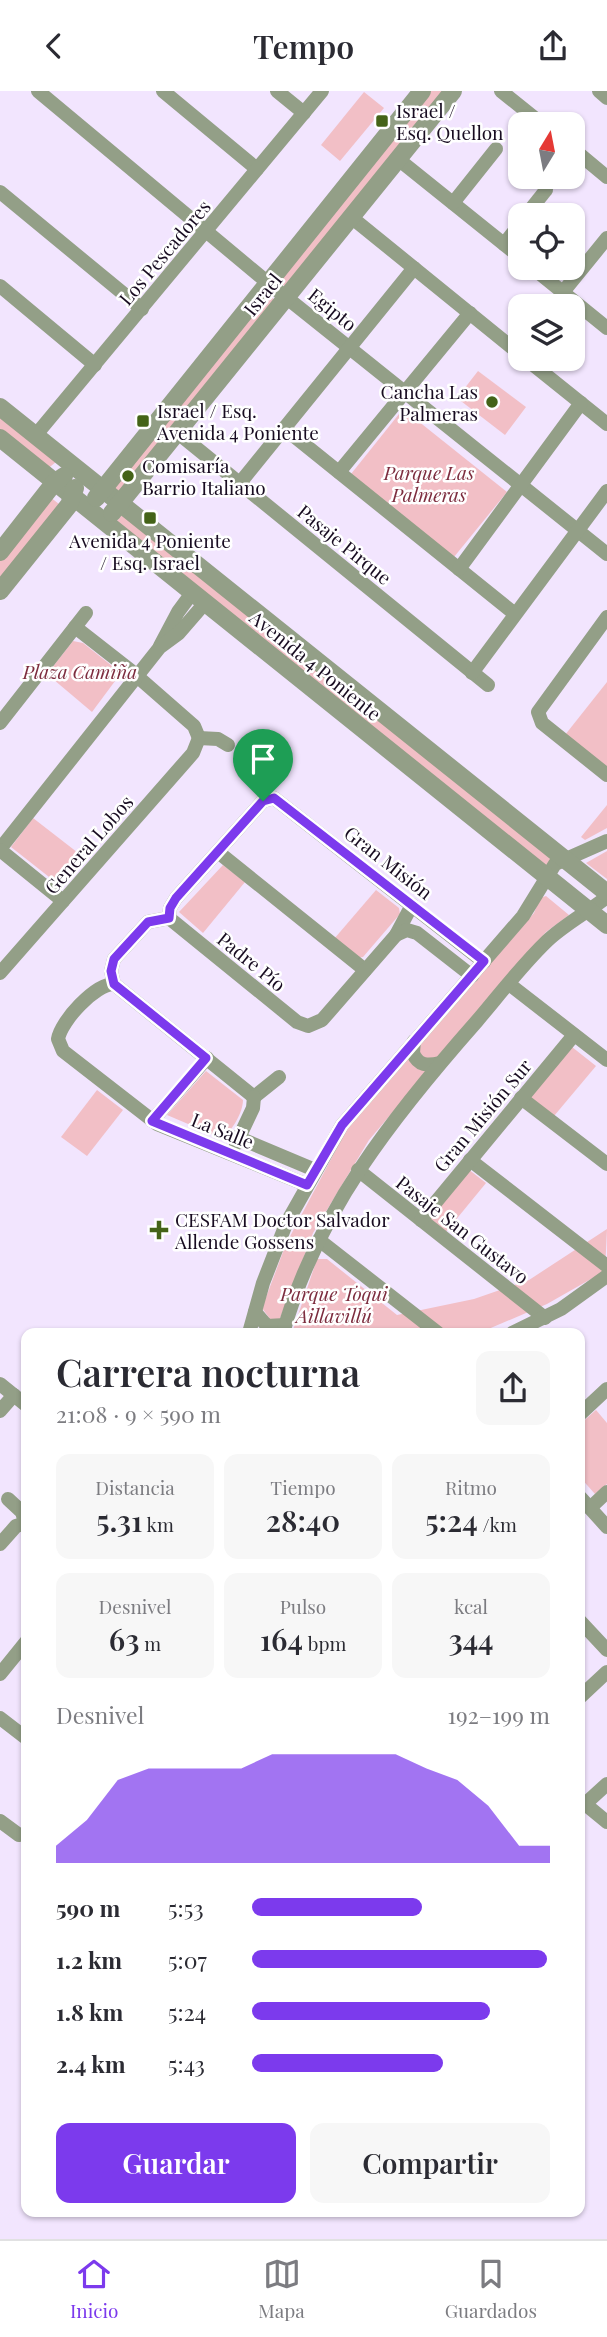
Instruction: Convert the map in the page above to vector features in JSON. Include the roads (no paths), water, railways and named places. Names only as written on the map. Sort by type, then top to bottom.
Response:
[{"type":"street","name":"Egipto","points":[[38,91],[268,282],[607,554]]},
{"type":"street","points":[[163,91],[257,169]]},
{"type":"street","points":[[277,91],[304,113]]},
{"type":"street","name":"Los Pescadores","points":[[35,436],[322,91]]},
{"type":"street","name":"Israel","points":[[101,489],[422,91]]},
{"type":"street","name":"Israel","points":[[100,518],[120,505],[453,91]]},
{"type":"street","points":[[501,91],[527,112]]},
{"type":"street","points":[[599,91],[607,98]]},
{"type":"street","points":[[453,203],[496,149]]},
{"type":"street","points":[[398,159],[508,247]]},
{"type":"street","points":[[585,159],[607,177]]},
{"type":"street","points":[[536,203],[546,191]]},
{"type":"street","points":[[0,192],[142,309]]},
{"type":"street","points":[[351,217],[508,343]]},
{"type":"street","points":[[504,244],[508,239]]},
{"type":"street","points":[[563,292],[606,241]]},
{"type":"street","points":[[240,484],[414,268]]},
{"type":"street","points":[[548,280],[607,328]]},
{"type":"street","points":[[0,286],[95,365]]},
{"type":"street","points":[[338,472],[470,313]]},
{"type":"street","points":[[541,371],[607,424]]},
{"type":"street","points":[[458,569],[581,403]]},
{"type":"street","name":"Avenida 4 Poniente","points":[[0,407],[607,895]]},
{"type":"street","points":[[284,428],[515,614]]},
{"type":"street","name":"Pasaje Pirque","points":[[178,433],[488,685]]},
{"type":"street","name":"Avenida 4 Poniente","points":[[0,438],[607,925]]},
{"type":"street","points":[[0,552],[54,483],[77,471]]},
{"type":"street","points":[[0,591],[72,497],[77,471]]},
{"type":"street","points":[[100,518],[96,500],[101,489]]},
{"type":"street","points":[[472,673],[607,491]]},
{"type":"street","points":[[63,901],[0,850],[160,647],[178,612],[199,598]]},
{"type":"street","points":[[0,723],[86,613]]},
{"type":"street","points":[[607,617],[540,706],[538,716],[542,723],[607,775]]},
{"type":"street","points":[[75,627],[194,726],[199,738],[218,739],[228,745]]},
{"type":"street","name":"General Lobos","points":[[3,965],[193,753],[199,738]]},
{"type":"street","name":"Gran Misión","points":[[218,852],[268,799],[281,801],[484,961]]},
{"type":"street","points":[[250,1328],[274,1253],[307,1185],[342,1125],[523,916],[546,876],[563,858],[582,854],[607,841]]},
{"type":"street","points":[[231,1154],[255,1103],[254,1097],[114,984],[111,971],[114,959],[148,922],[169,918],[170,908],[176,898],[218,852],[365,970]]},
{"type":"street","points":[[284,1328],[319,1240],[358,1170],[440,1063],[547,941],[590,911],[607,895]]},
{"type":"street","name":"Padre Pío","points":[[169,918],[302,1024],[313,1025],[322,1020],[396,935],[412,905]]},
{"type":"street","points":[[396,935],[407,930],[417,933],[472,976]]},
{"type":"street","name":"La Salle","points":[[114,984],[96,989],[61,1028],[58,1039],[63,1051],[152,1121],[307,1185]]},
{"type":"street","points":[[509,984],[607,1060]]},
{"type":"street","name":"Gran Misión Sur","points":[[421,1220],[574,1035]]},
{"type":"street","points":[[414,1041],[413,1053],[419,1063],[429,1066],[440,1063]]},
{"type":"street","points":[[152,1121],[206,1058]]},
{"type":"street","points":[[254,1097],[279,1077]]},
{"type":"street","points":[[521,1098],[607,1164]]},
{"type":"street","name":"La Salle","points":[[239,1138],[315,1170]]},
{"type":"street","points":[[470,1160],[607,1266]]},
{"type":"street","name":"Pasaje San Gustavo","points":[[358,1170],[545,1318]]},
{"type":"street","points":[[319,1240],[432,1328]]},
{"type":"street","points":[[523,1328],[545,1318],[607,1276]]},
{"type":"street","points":[[255,1312],[267,1327],[276,1328]]},
{"type":"street","points":[[0,1384],[21,1401]]},
{"type":"street","points":[[585,1409],[607,1389]]},
{"type":"street","points":[[0,1411],[14,1395]]},
{"type":"street","points":[[590,1508],[607,1492]]},
{"type":"street","points":[[8,1499],[21,1511]]},
{"type":"street","points":[[585,1503],[607,1527]]},
{"type":"street","points":[[0,1544],[16,1526],[21,1524]]},
{"type":"street","points":[[585,1626],[607,1650]]},
{"type":"street","points":[[0,1674],[21,1648]]},
{"type":"street","points":[[585,1692],[607,1672]]},
{"type":"street","points":[[0,1718],[21,1734]]},
{"type":"street","points":[[585,1799],[607,1784]]},
{"type":"street","points":[[585,1804],[607,1822]]},
{"type":"street","points":[[0,1822],[19,1835]]},
{"type":"place","name":"Israel / Esq. Quellon","points":[[382,121]]},
{"type":"place","name":"Cancha Las Palmeras","points":[[492,402]]},
{"type":"place","name":"Israel / Esq. Avenida 4 Poniente","points":[[143,421]]},
{"type":"place","name":"Comisaría Barrio Italiano","points":[[128,476]]},
{"type":"place","name":"Avenida 4 Poniente / Esq. Israel","points":[[150,518]]},
{"type":"place","name":"CESFAM Doctor Salvador Allende Gossens","points":[[159,1230]]},
{"type":"park label","name":"Parque Las Palmeras","points":[[429,483]]},
{"type":"park label","name":"Plaza Camiña","points":[[80,671]]},
{"type":"park label","name":"Parque Toqui Aillavillú","points":[[334,1304]]}]
